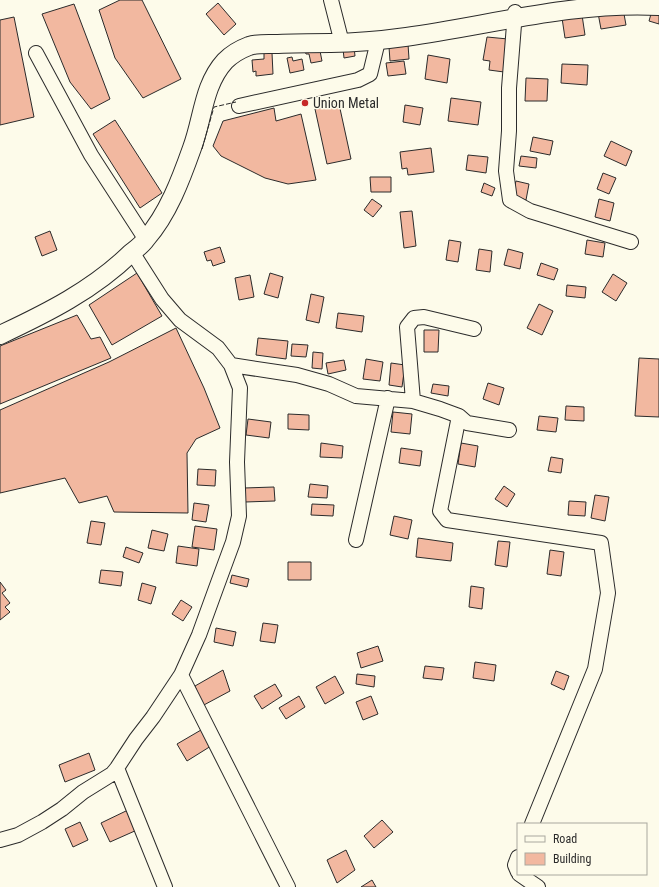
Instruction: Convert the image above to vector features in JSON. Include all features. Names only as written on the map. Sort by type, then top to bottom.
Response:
[{"type":"main road","points":[[0,335],[49,312],[73,298],[115,269],[146,240],[160,218],[183,174],[193,146],[207,93],[215,75],[226,60],[238,51],[249,46],[256,45],[378,41],[515,12],[547,7],[606,2],[641,3],[659,6]]},
{"type":"street","points":[[331,0],[342,43]]},
{"type":"street","points":[[515,12],[509,88],[509,131],[506,171],[510,200],[530,211],[631,242]]},
{"type":"street","points":[[238,106],[358,80],[370,74],[378,41]]},
{"type":"street","points":[[36,53],[91,155],[146,240]]},
{"type":"street","points":[[0,840],[18,835],[42,822],[83,792],[112,774],[117,768],[181,675],[199,635],[216,591],[233,542],[239,516],[237,462],[240,388],[232,365],[218,348],[180,320],[162,299],[132,252]]},
{"type":"street","points":[[413,401],[407,327],[414,318],[424,317],[474,329]]},
{"type":"street","points":[[232,365],[297,375],[329,384],[356,396],[413,401],[459,416],[467,423],[508,430]]},
{"type":"street","points":[[356,540],[388,398]]},
{"type":"street","points":[[459,416],[440,511],[447,520],[601,543],[608,593],[595,670],[532,823]]},
{"type":"street","points":[[181,675],[288,887]]},
{"type":"street","points":[[117,768],[165,887]]},
{"type":"street","points":[[517,860],[515,865],[517,870]]},
{"type":"street","points":[[521,875],[538,887]]},
{"type":"building","points":[[120,0],[142,0],[181,79],[143,98],[115,58],[99,10]]},
{"type":"building","points":[[218,3],[236,24],[224,35],[206,14]]},
{"type":"building","points":[[74,4],[110,99],[91,109],[70,82],[42,14]]},
{"type":"building","points":[[653,7],[659,9],[659,24],[649,21]]},
{"type":"building","points":[[598,13],[624,14],[626,25],[601,29]]},
{"type":"building","points":[[582,15],[585,35],[565,38],[562,18]]},
{"type":"building","points":[[14,17],[34,117],[0,125],[0,20]]},
{"type":"building","points":[[487,37],[508,39],[504,72],[489,70],[490,61],[483,60]]},
{"type":"building","points":[[408,44],[409,59],[390,61],[389,47]]},
{"type":"building","points":[[354,47],[355,56],[344,58],[343,49]]},
{"type":"building","points":[[304,49],[320,51],[322,61],[311,63],[309,54],[306,54]]},
{"type":"building","points":[[264,53],[272,53],[273,74],[256,76],[256,71],[253,72],[252,60],[264,59]]},
{"type":"building","points":[[428,55],[450,59],[447,83],[425,79]]},
{"type":"building","points":[[292,57],[293,61],[302,59],[304,70],[290,73],[287,58]]},
{"type":"building","points":[[404,61],[406,74],[388,76],[386,63]]},
{"type":"building","points":[[562,64],[588,65],[587,85],[561,83]]},
{"type":"building","points":[[526,78],[548,79],[547,101],[525,101]]},
{"type":"building","points":[[451,98],[481,102],[478,125],[448,121]]},
{"type":"building","points":[[339,104],[351,159],[327,164],[315,109]]},
{"type":"building","points":[[405,105],[423,108],[420,125],[403,122]]},
{"type":"building","points":[[274,108],[276,121],[301,114],[316,180],[288,184],[265,178],[221,156],[213,146],[223,121]]},
{"type":"building","points":[[115,120],[162,193],[140,208],[93,134]]},
{"type":"building","points":[[533,137],[553,141],[550,155],[530,151]]},
{"type":"building","points":[[611,141],[632,151],[626,166],[604,156]]},
{"type":"building","points":[[431,148],[434,172],[408,175],[407,168],[402,169],[400,152]]},
{"type":"building","points":[[468,155],[488,157],[486,173],[466,170]]},
{"type":"building","points":[[521,156],[537,158],[536,168],[519,166]]},
{"type":"building","points":[[603,173],[616,178],[609,194],[597,189]]},
{"type":"building","points":[[370,177],[391,177],[391,192],[371,192]]},
{"type":"building","points":[[516,181],[529,184],[526,200],[512,196]]},
{"type":"building","points":[[484,183],[495,188],[492,196],[481,192]]},
{"type":"building","points":[[372,199],[382,206],[373,217],[364,210]]},
{"type":"building","points":[[599,199],[614,203],[610,221],[595,217]]},
{"type":"building","points":[[412,211],[416,246],[404,248],[400,212]]},
{"type":"building","points":[[50,231],[57,250],[42,256],[35,237]]},
{"type":"building","points":[[449,240],[461,242],[458,262],[446,260]]},
{"type":"building","points":[[587,240],[605,243],[603,257],[585,254]]},
{"type":"building","points":[[220,247],[225,262],[213,266],[211,260],[207,261],[204,252]]},
{"type":"building","points":[[479,249],[492,251],[490,272],[476,270]]},
{"type":"building","points":[[508,249],[523,253],[520,269],[504,265]]},
{"type":"building","points":[[541,263],[558,269],[554,280],[537,275]]},
{"type":"building","points":[[137,273],[162,316],[112,345],[89,305]]},
{"type":"building","points":[[270,273],[283,277],[278,298],[264,294]]},
{"type":"building","points":[[613,274],[627,283],[616,301],[602,292]]},
{"type":"building","points":[[250,275],[254,297],[239,300],[235,278]]},
{"type":"building","points":[[567,285],[586,287],[585,298],[566,296]]},
{"type":"building","points":[[311,294],[324,297],[319,323],[306,320]]},
{"type":"building","points":[[539,304],[553,311],[542,335],[527,328]]},
{"type":"building","points":[[338,313],[364,316],[362,332],[336,328]]},
{"type":"building","points":[[77,315],[91,339],[100,337],[111,358],[0,404],[0,346]]},
{"type":"building","points":[[176,328],[204,388],[220,428],[196,439],[187,453],[188,513],[114,512],[107,496],[79,503],[65,478],[0,493],[0,410],[109,362]]},
{"type":"building","points":[[424,330],[439,330],[438,352],[424,352]]},
{"type":"building","points":[[258,338],[288,341],[286,359],[256,355]]},
{"type":"building","points":[[292,344],[308,345],[306,357],[291,356]]},
{"type":"building","points":[[313,352],[323,353],[322,369],[312,368]]},
{"type":"building","points":[[639,358],[659,359],[659,417],[635,416]]},
{"type":"building","points":[[366,359],[383,362],[380,381],[363,379]]},
{"type":"building","points":[[344,360],[346,370],[328,374],[326,363]]},
{"type":"building","points":[[391,363],[405,365],[402,387],[389,385]]},
{"type":"building","points":[[488,383],[504,388],[499,405],[483,399]]},
{"type":"building","points":[[433,384],[449,386],[448,396],[431,393]]},
{"type":"building","points":[[566,406],[584,407],[584,421],[565,420]]},
{"type":"building","points":[[393,412],[412,414],[410,434],[391,432]]},
{"type":"building","points":[[288,414],[309,415],[309,430],[288,429]]},
{"type":"building","points":[[539,416],[558,418],[556,432],[537,430]]},
{"type":"building","points":[[248,419],[271,422],[269,438],[246,435]]},
{"type":"building","points":[[321,443],[343,446],[342,458],[320,457]]},
{"type":"building","points":[[461,443],[478,446],[475,467],[458,464]]},
{"type":"building","points":[[401,448],[422,451],[420,466],[399,463]]},
{"type":"building","points":[[551,457],[563,459],[561,473],[548,471]]},
{"type":"building","points":[[198,469],[216,470],[215,486],[197,485]]},
{"type":"building","points":[[310,484],[328,486],[327,498],[308,497]]},
{"type":"building","points":[[504,486],[515,494],[507,507],[495,499]]},
{"type":"building","points":[[274,487],[275,501],[245,502],[244,488]]},
{"type":"building","points":[[595,495],[609,497],[605,521],[591,518]]},
{"type":"building","points":[[569,501],[586,502],[585,516],[568,515]]},
{"type":"building","points":[[194,503],[209,505],[206,522],[192,520]]},
{"type":"building","points":[[312,504],[334,505],[333,516],[311,515]]},
{"type":"building","points":[[394,516],[412,520],[408,539],[390,535]]},
{"type":"building","points":[[91,521],[105,523],[101,545],[87,543]]},
{"type":"building","points":[[195,526],[217,529],[214,550],[192,547]]},
{"type":"building","points":[[152,530],[168,534],[164,551],[148,548]]},
{"type":"building","points":[[418,538],[453,543],[451,561],[416,557]]},
{"type":"building","points":[[498,541],[510,542],[507,567],[495,565]]},
{"type":"building","points":[[178,546],[199,549],[197,566],[176,563]]},
{"type":"building","points":[[126,547],[143,553],[139,563],[123,557]]},
{"type":"building","points":[[550,550],[564,552],[561,576],[547,574]]},
{"type":"building","points":[[288,562],[311,562],[311,580],[288,580]]},
{"type":"building","points":[[101,570],[123,572],[121,586],[99,583]]},
{"type":"building","points":[[232,575],[249,579],[247,587],[230,583]]},
{"type":"building","points":[[0,582],[6,590],[2,593],[10,603],[5,607],[10,612],[0,620]]},
{"type":"building","points":[[142,583],[156,587],[151,604],[138,600]]},
{"type":"building","points":[[471,586],[484,588],[482,609],[469,607]]},
{"type":"building","points":[[181,600],[192,607],[183,621],[172,614]]},
{"type":"building","points":[[263,623],[278,625],[275,643],[260,641]]},
{"type":"building","points":[[216,628],[236,632],[233,646],[214,642]]},
{"type":"building","points":[[378,646],[383,661],[361,668],[357,653]]},
{"type":"building","points":[[475,662],[496,665],[494,681],[473,678]]},
{"type":"building","points":[[425,666],[444,668],[442,680],[423,678]]},
{"type":"building","points":[[223,670],[230,691],[202,706],[195,686]]},
{"type":"building","points":[[556,671],[569,676],[564,690],[551,684]]},
{"type":"building","points":[[357,674],[375,676],[374,687],[356,684]]},
{"type":"building","points":[[335,676],[344,693],[325,704],[316,687]]},
{"type":"building","points":[[275,684],[282,696],[262,709],[254,696]]},
{"type":"building","points":[[299,696],[305,707],[286,719],[279,708]]},
{"type":"building","points":[[371,696],[378,714],[363,720],[356,702]]},
{"type":"building","points":[[201,730],[211,746],[187,761],[177,744]]},
{"type":"building","points":[[89,753],[95,770],[65,782],[59,765]]},
{"type":"building","points":[[128,810],[137,830],[110,842],[101,823]]},
{"type":"building","points":[[382,820],[393,832],[374,848],[364,836]]},
{"type":"building","points":[[80,822],[88,840],[73,847],[65,829]]},
{"type":"building","points":[[346,850],[355,870],[337,883],[327,860]]},
{"type":"building","points":[[372,880],[376,887],[361,887]]},
{"type":"fence","points":[[202,149],[214,107],[236,102]]},
{"type":"place","name":"Union Metal","points":[[305,103]]}]
